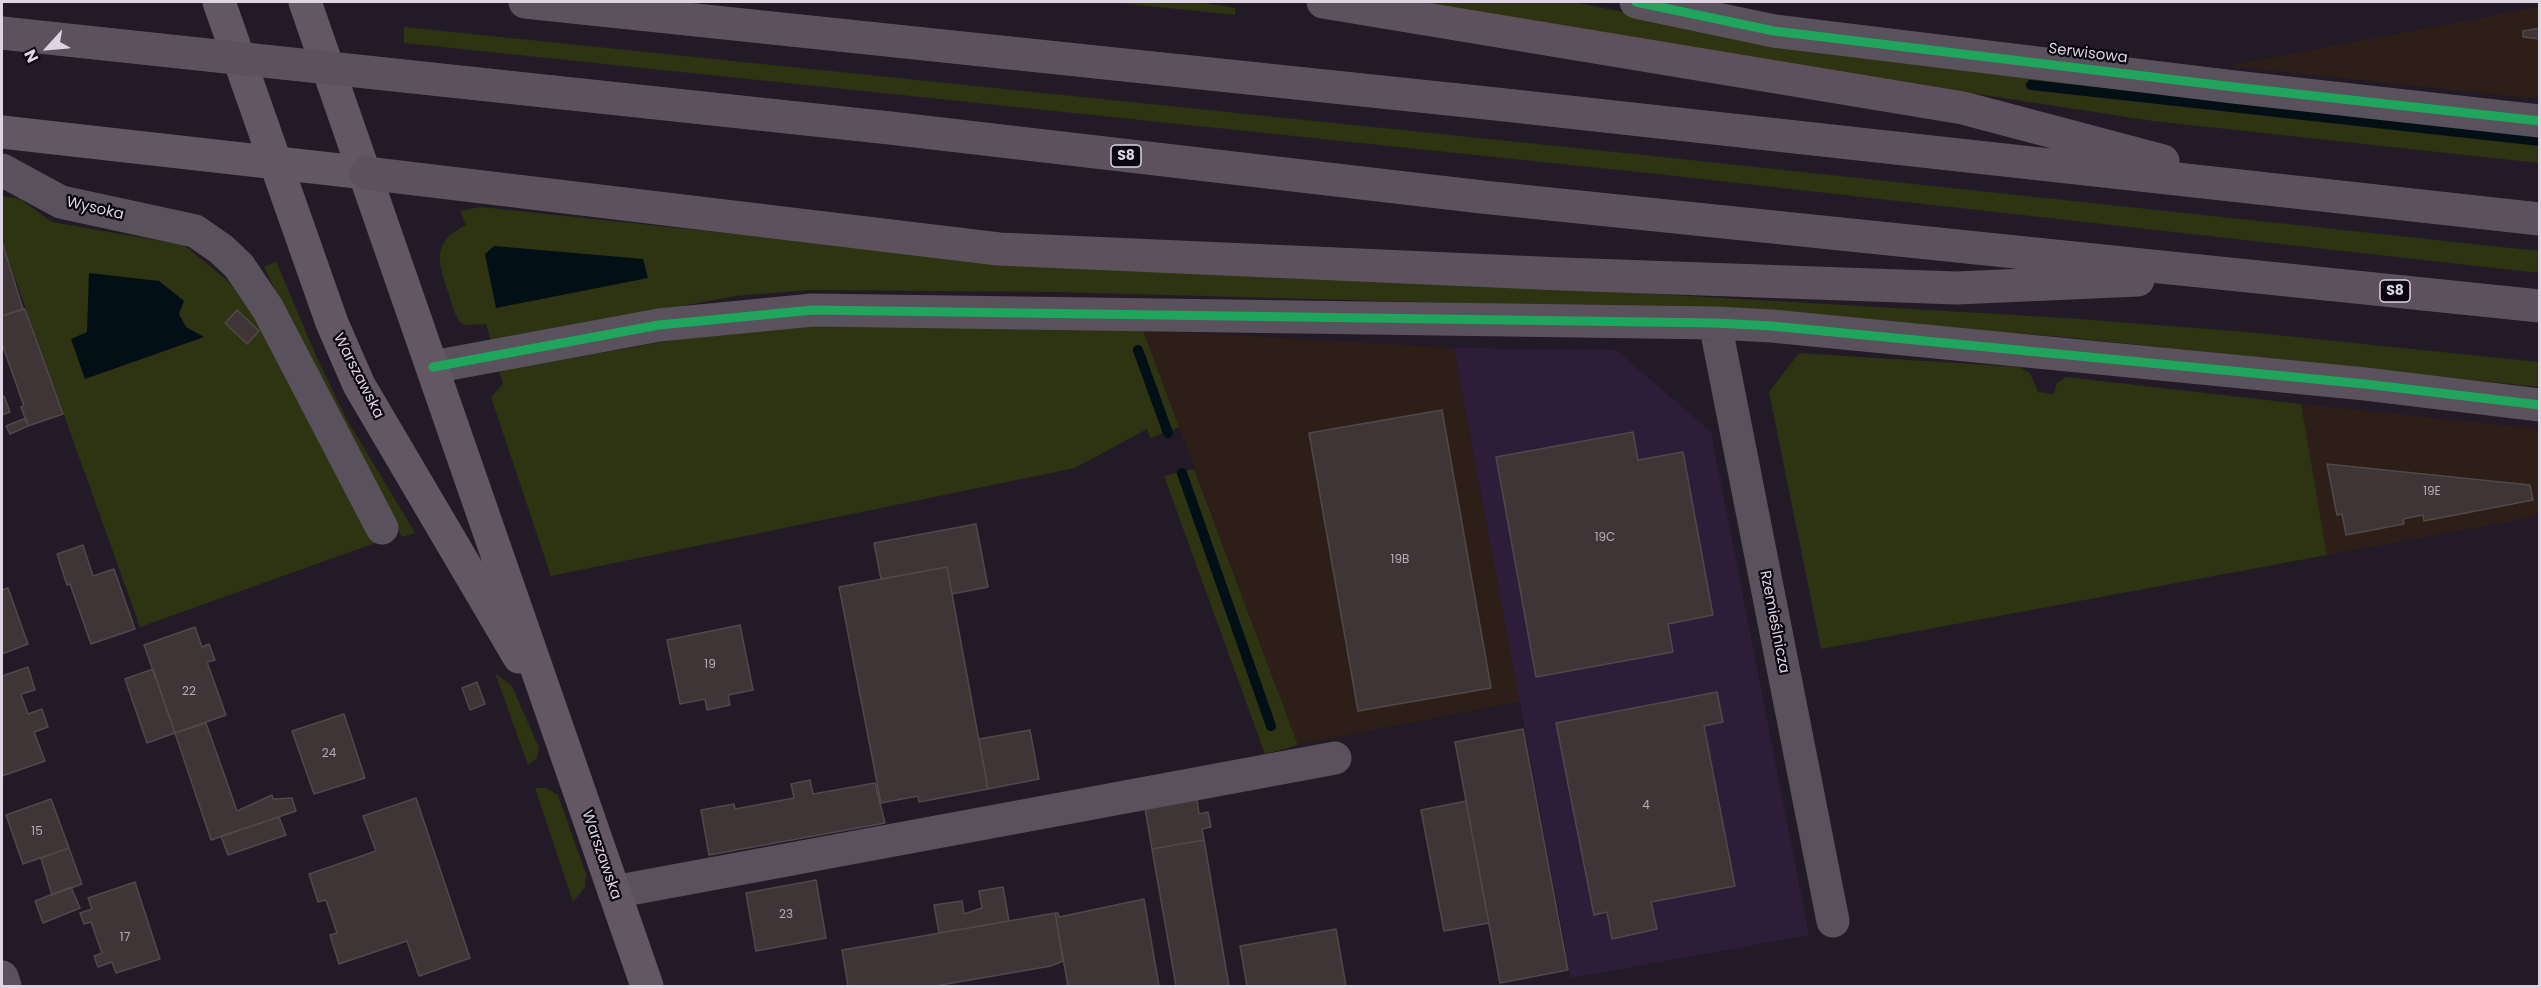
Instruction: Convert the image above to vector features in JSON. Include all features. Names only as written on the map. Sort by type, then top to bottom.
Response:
[{"type":"highway","points":[[525,2],[1496,104],[2540,219]]},
{"type":"highway","points":[[1323,2],[1963,108],[2272,190]]},
{"type":"highway","name":"S8","points":[[2,33],[890,128],[1482,197],[2540,306]]},
{"type":"highway","points":[[366,173],[999,249],[1562,274],[1957,288],[2251,275]]},
{"type":"main road","name":"Warszawska","points":[[219,2],[332,323],[360,385],[557,722]]},
{"type":"main road","name":"Warszawska","points":[[305,2],[557,722],[647,987]]},
{"type":"main road","points":[[2,132],[366,173]]},
{"type":"street","name":"Serwisowa","points":[[1636,2],[1774,31],[2234,87],[2540,120]]},
{"type":"street","name":"Wysoka","points":[[2,170],[61,202],[195,231],[221,249],[239,266],[268,309],[382,528]]},
{"type":"street","points":[[433,367],[659,325],[813,310],[1715,323],[1784,327],[2354,383],[2540,405]]},
{"type":"street","name":"Rzemieślnicza","points":[[1715,323],[1833,921]]},
{"type":"street","points":[[614,892],[1335,758]]},
{"type":"street","points":[[2,977],[5,987]]},
{"type":"shaded area","points":[[2539,7],[2539,99],[2228,66]]},
{"type":"shaded area","points":[[494,246],[643,259],[648,278],[496,308],[485,254]]},
{"type":"shaded area","points":[[89,273],[159,281],[184,301],[179,314],[186,327],[204,337],[85,379],[71,339],[87,332]]},
{"type":"shaded area","points":[[1143,330],[1454,348],[1520,701],[1298,745]]},
{"type":"shaded area","points":[[1454,348],[1616,350],[1711,432],[1809,935],[1571,978]]},
{"type":"shaded area","points":[[2301,404],[2539,429],[2539,516],[2327,555]]},
{"type":"green space","points":[[1109,2],[1199,2],[1235,8],[1235,15]]},
{"type":"green space","points":[[1423,2],[1573,2],[1639,15],[2539,135],[2539,163],[2153,121],[1874,78]]},
{"type":"green space","points":[[404,27],[1644,155],[2539,251],[2539,273],[1657,174],[404,43]]},
{"type":"green space","points":[[2,196],[20,199],[52,222],[184,245],[229,282],[246,305],[272,330],[378,542],[140,627],[2,242]]},
{"type":"green space","points":[[481,207],[866,248],[2066,318],[2247,332],[2539,362],[2539,387],[2063,337],[1752,311],[1057,292],[809,290],[736,296],[491,341],[486,324],[464,325],[459,321],[440,260],[440,252],[448,238],[466,225],[460,211]]},
{"type":"green space","points":[[276,261],[316,356],[346,418],[415,533],[402,537],[344,430],[264,267]]},
{"type":"green space","points":[[819,325],[1143,330],[1179,427],[1150,438],[1147,429],[1075,468],[551,576],[491,397],[503,384],[499,371],[723,331]]},
{"type":"green space","points":[[1799,353],[2019,367],[2030,373],[2038,392],[2054,394],[2057,383],[2066,377],[2301,404],[2327,555],[1821,649],[1769,392]]},
{"type":"green space","points":[[1194,469],[1298,745],[1265,754],[1164,476]]},
{"type":"green space","points":[[495,673],[512,686],[539,748],[537,758],[528,765]]},
{"type":"green space","points":[[535,788],[546,788],[558,795],[586,874],[585,887],[573,902]]},
{"type":"building","points":[[2540,28],[2540,39],[2523,37],[2523,31]]},
{"type":"building","points":[[2,242],[23,309],[2,316]]},
{"type":"building","points":[[25,309],[63,414],[28,426],[21,407],[24,406],[2,344],[2,316]]},
{"type":"building","points":[[237,310],[259,331],[247,344],[225,323]]},
{"type":"building","points":[[2,396],[10,412],[2,415]]},
{"type":"building","points":[[1442,410],[1491,688],[1358,711],[1309,433]]},
{"type":"building","points":[[26,418],[28,426],[10,434],[6,426]]},
{"type":"building","points":[[1633,432],[1638,460],[1683,452],[1713,615],[1668,624],[1673,652],[1536,677],[1496,457]]},
{"type":"building","points":[[2327,464],[2530,485],[2533,500],[2424,521],[2423,515],[2403,519],[2404,524],[2346,535],[2342,514],[2337,515]]},
{"type":"building","points":[[976,524],[988,587],[952,594],[947,567],[881,579],[874,543]]},
{"type":"building","points":[[83,545],[93,576],[114,569],[135,629],[91,644],[57,554]]},
{"type":"building","points":[[947,567],[988,789],[919,802],[918,796],[881,803],[839,587]]},
{"type":"building","points":[[8,588],[28,644],[2,654],[2,590]]},
{"type":"building","points":[[740,625],[753,690],[728,695],[730,705],[707,710],[705,699],[680,704],[667,640]]},
{"type":"building","points":[[195,627],[202,647],[209,644],[215,660],[207,662],[226,715],[175,733],[144,645]]},
{"type":"building","points":[[28,667],[35,690],[21,694],[28,714],[42,709],[48,727],[34,732],[45,761],[2,776],[2,676]]},
{"type":"building","points":[[153,669],[175,733],[147,743],[125,679]]},
{"type":"building","points":[[477,682],[485,704],[470,710],[462,688]]},
{"type":"building","points":[[1717,692],[1723,722],[1704,726],[1735,886],[1651,902],[1657,929],[1612,939],[1607,912],[1594,915],[1556,723]]},
{"type":"building","points":[[344,714],[365,778],[314,794],[292,731]]},
{"type":"building","points":[[206,723],[237,811],[272,795],[273,799],[292,798],[296,811],[211,840],[175,733]]},
{"type":"building","points":[[1523,729],[1568,970],[1500,983],[1455,742]]},
{"type":"building","points":[[1030,730],[1039,779],[988,789],[979,739]]},
{"type":"building","points":[[810,780],[813,794],[875,783],[885,823],[709,855],[701,810],[734,804],[735,809],[794,798],[791,784]]},
{"type":"building","points":[[416,798],[470,958],[419,976],[407,941],[339,964],[330,935],[337,933],[326,900],[318,902],[309,874],[376,851],[363,816]]},
{"type":"building","points":[[51,799],[69,848],[23,864],[6,815]]},
{"type":"building","points":[[1197,799],[1199,814],[1208,812],[1211,827],[1202,829],[1204,840],[1152,849],[1145,808]]},
{"type":"building","points":[[1466,801],[1489,923],[1444,931],[1421,810]]},
{"type":"building","points":[[279,817],[286,835],[228,855],[221,836]]},
{"type":"building","points":[[1204,840],[1229,986],[1176,986],[1152,849]]},
{"type":"building","points":[[69,848],[82,884],[52,895],[41,858]]},
{"type":"building","points":[[816,880],[826,938],[756,951],[746,893]]},
{"type":"building","points":[[135,882],[160,959],[116,973],[112,962],[98,967],[94,956],[102,953],[91,922],[84,924],[80,913],[92,909],[88,898]]},
{"type":"building","points":[[71,887],[80,908],[43,923],[35,901]]},
{"type":"building","points":[[1003,887],[1009,921],[939,933],[934,905],[962,901],[964,914],[982,908],[979,891]]},
{"type":"building","points":[[1144,899],[1159,986],[1068,986],[1055,913],[1058,913],[1059,917]]},
{"type":"building","points":[[1055,913],[1063,961],[1051,966],[935,986],[848,986],[842,950]]},
{"type":"building","points":[[1336,929],[1346,986],[1247,986],[1240,946]]},
{"type":"waterway","points":[[2031,85],[2540,141]]},
{"type":"waterway","points":[[1138,350],[1168,433]]},
{"type":"waterway","points":[[1182,473],[1271,726]]},
{"type":"cycle path","points":[[1636,2],[1774,31],[2234,87],[2540,121]]},
{"type":"cycle path","points":[[433,367],[659,325],[813,310],[1715,323],[1772,326],[2365,384],[2540,405]]}]
